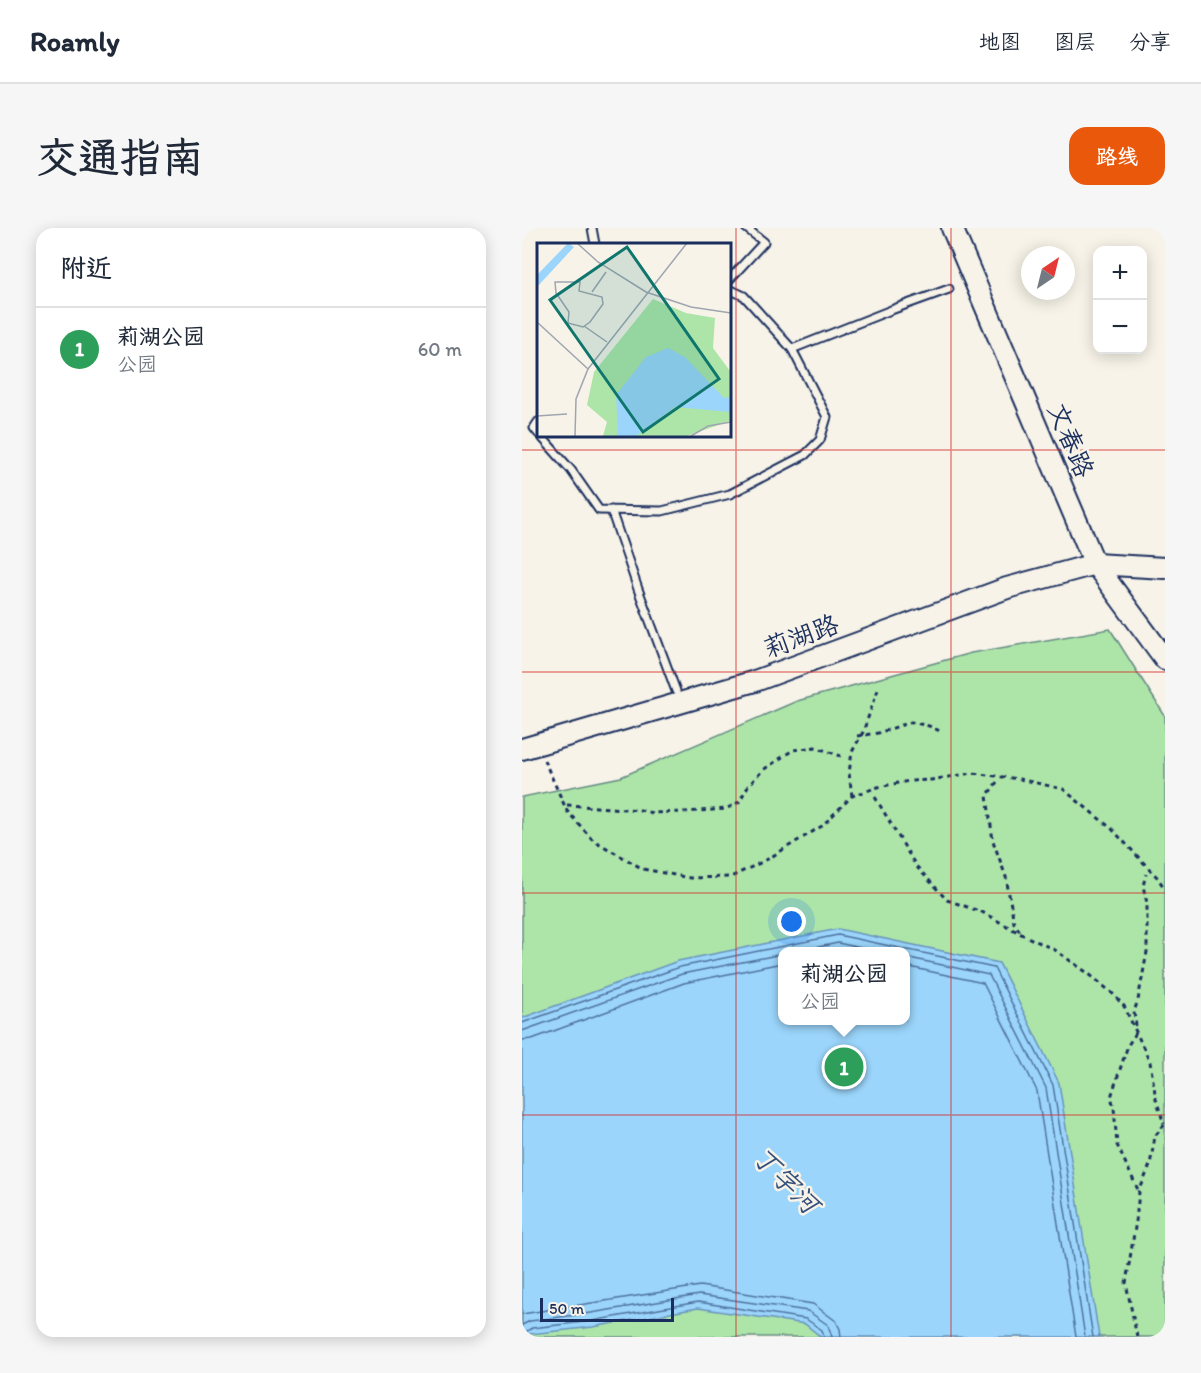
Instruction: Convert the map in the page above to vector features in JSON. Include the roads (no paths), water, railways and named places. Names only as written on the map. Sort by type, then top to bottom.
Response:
[{"type":"street","name":"文春路","points":[[952,228],[1095,564],[1165,659]]},
{"type":"street","name":"莉湖路","points":[[530,746],[755,681],[1008,588],[1095,564],[1165,568]]},
{"type":"lane","points":[[592,228],[595,243]]},
{"type":"lane","points":[[730,279],[764,242],[746,228]]},
{"type":"lane","points":[[792,349],[949,289]]},
{"type":"lane","points":[[541,436],[571,470],[599,510],[662,511],[730,494],[805,455],[820,440],[827,417],[792,349],[744,296],[730,290]]},
{"type":"lane","points":[[611,510],[676,691]]},
{"type":"water","name":"丁字河","points":[[838,929],[999,963],[1059,1083],[1099,1337],[821,1337],[805,1324],[698,1308],[593,1327],[522,1335],[522,1018],[678,961]]},
{"type":"place","name":"莉湖公园","points":[[844,1067]]}]
